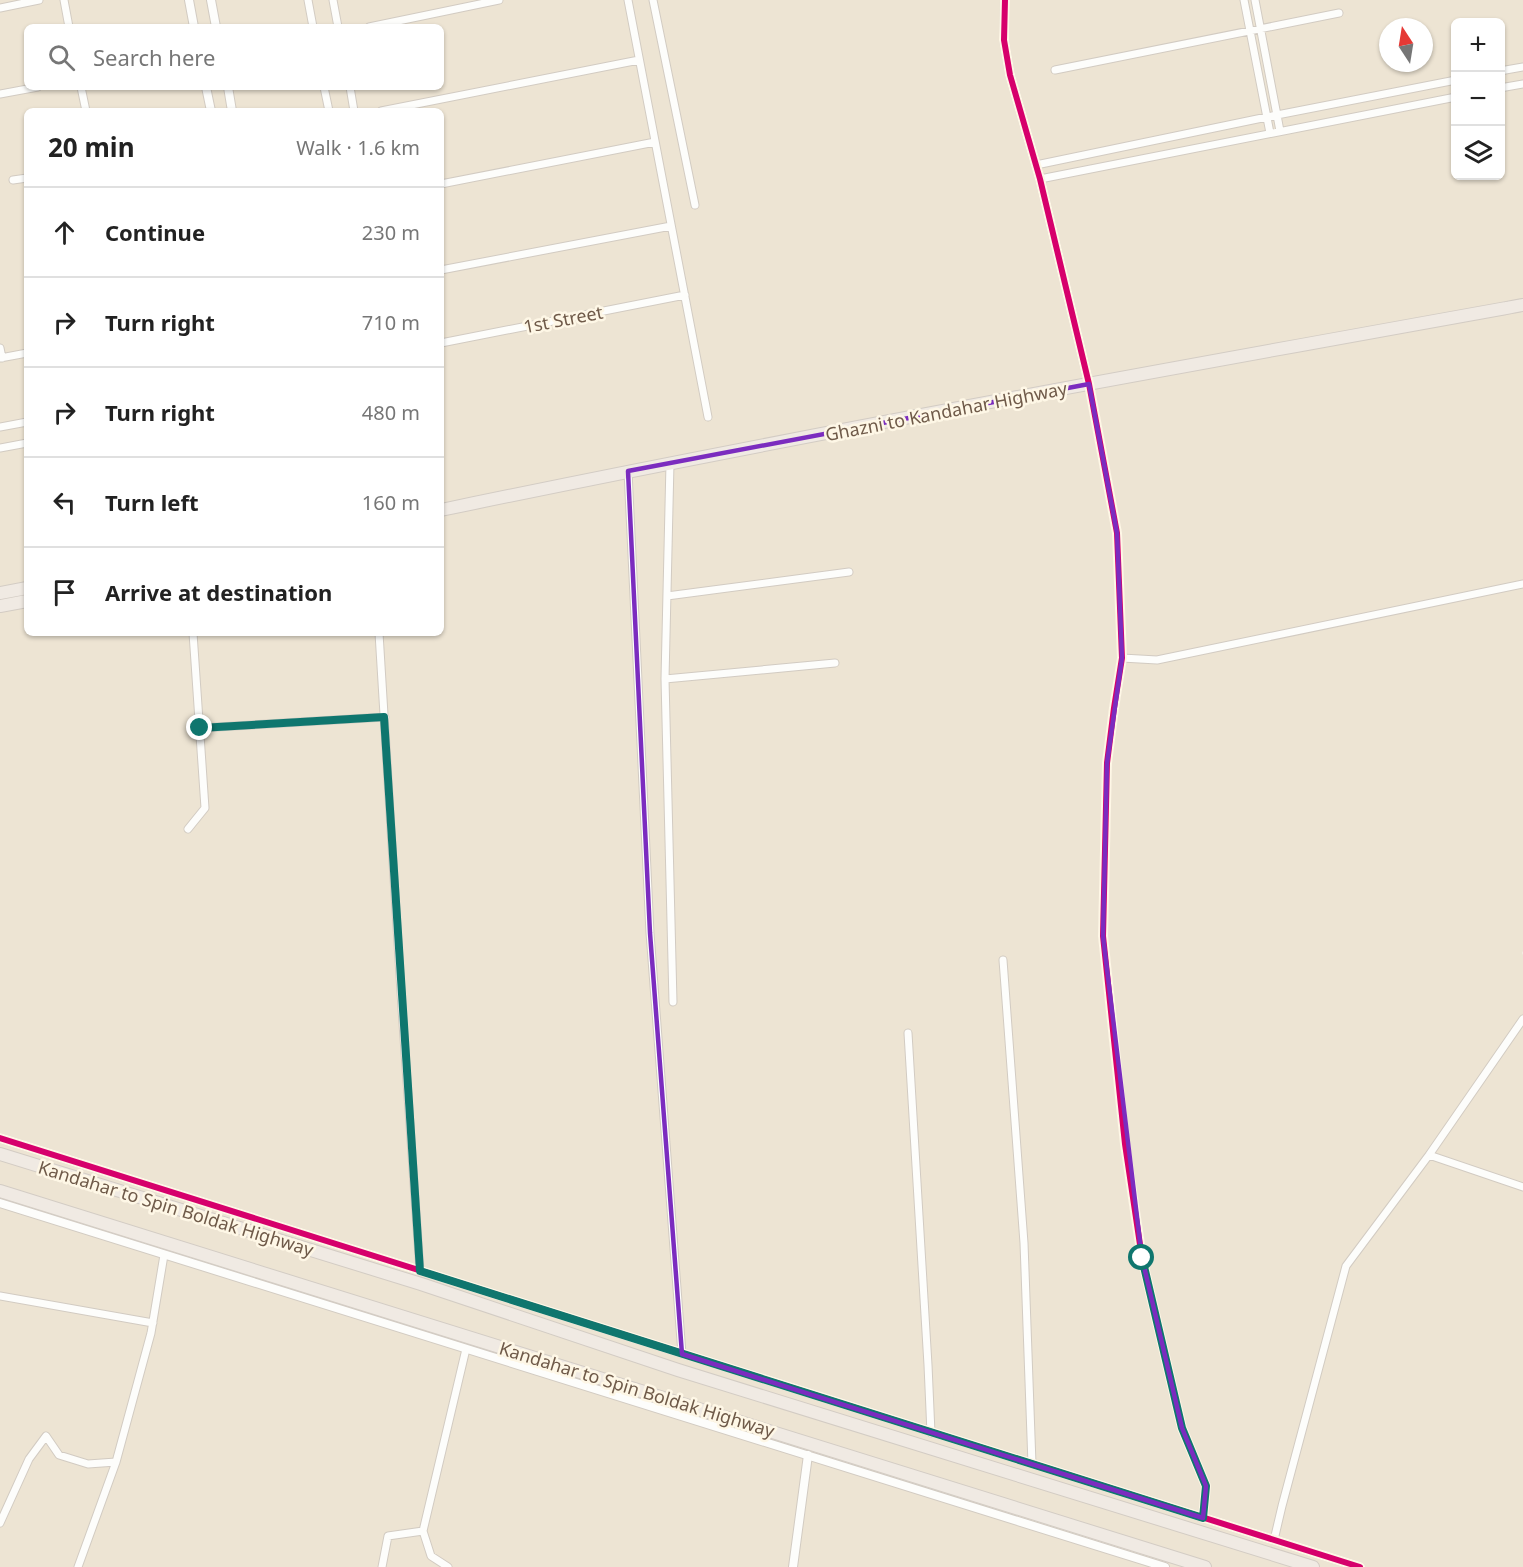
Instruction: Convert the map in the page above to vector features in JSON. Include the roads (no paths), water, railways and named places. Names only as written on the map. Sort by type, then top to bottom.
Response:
[{"type":"highway","name":"Ghazni to Kandahar Highway","points":[[444,509],[670,463],[1523,305]]},
{"type":"highway","points":[[0,593],[24,589]]},
{"type":"highway","points":[[0,606],[24,602]]},
{"type":"highway","name":"Kandahar to Spin Boldak Highway","points":[[0,1154],[421,1284],[678,1370],[1313,1567]]},
{"type":"highway","name":"Kandahar to Spin Boldak Highway","points":[[0,1191],[1205,1567]]},
{"type":"street","points":[[0,8],[39,0]]},
{"type":"street","points":[[64,0],[68,24]]},
{"type":"street","points":[[189,0],[193,24]]},
{"type":"street","points":[[211,0],[215,24]]},
{"type":"street","points":[[308,0],[312,24]]},
{"type":"street","points":[[333,0],[337,24]]},
{"type":"street","points":[[383,24],[499,0]]},
{"type":"street","points":[[628,0],[708,417]]},
{"type":"street","points":[[652,0],[695,205]]},
{"type":"street","points":[[1005,0],[1004,40],[1010,75],[1040,178],[1089,384],[1117,533],[1122,658],[1107,763],[1103,936],[1125,1144],[1142,1258],[1182,1428],[1206,1486],[1203,1518]]},
{"type":"street","points":[[1244,0],[1270,133]]},
{"type":"street","points":[[1255,0],[1281,131]]},
{"type":"street","points":[[1055,70],[1339,13]]},
{"type":"street","points":[[396,108],[639,60]]},
{"type":"street","points":[[1505,70],[1523,67]]},
{"type":"street","points":[[1036,165],[1451,81]]},
{"type":"street","points":[[1505,87],[1523,84]]},
{"type":"street","points":[[0,94],[24,90]]},
{"type":"street","points":[[82,90],[85,108]]},
{"type":"street","points":[[207,90],[210,108]]},
{"type":"street","points":[[228,90],[232,108]]},
{"type":"street","points":[[324,90],[328,108]]},
{"type":"street","points":[[350,90],[354,108]]},
{"type":"street","points":[[1040,178],[1451,98]]},
{"type":"street","points":[[444,183],[655,142]]},
{"type":"street","points":[[14,180],[24,178]]},
{"type":"street","points":[[444,269],[671,226]]},
{"type":"street","name":"1st Street","points":[[444,342],[685,295]]},
{"type":"street","points":[[0,348],[1,358],[24,354]]},
{"type":"street","points":[[0,427],[24,423]]},
{"type":"street","points":[[0,448],[24,443]]},
{"type":"street","points":[[670,463],[665,679],[673,1002]]},
{"type":"street","points":[[628,471],[650,933],[682,1354]]},
{"type":"street","points":[[667,596],[849,572]]},
{"type":"street","points":[[1122,658],[1157,660],[1523,584]]},
{"type":"street","points":[[188,830],[205,808],[193,636]]},
{"type":"street","points":[[379,636],[420,1271]]},
{"type":"street","points":[[665,679],[835,663]]},
{"type":"street","points":[[200,728],[384,717]]},
{"type":"street","points":[[1003,960],[1023,1243],[1032,1464]]},
{"type":"street","points":[[1274,1540],[1346,1266],[1429,1155],[1523,1019]]},
{"type":"street","points":[[908,1033],[931,1433]]},
{"type":"street","points":[[0,1138],[1360,1567]]},
{"type":"street","points":[[1429,1155],[1523,1187]]},
{"type":"street","points":[[0,1203],[1165,1567]]},
{"type":"street","points":[[78,1567],[116,1462],[153,1323],[164,1255]]},
{"type":"street","points":[[0,1296],[153,1323]]},
{"type":"street","points":[[448,1567],[431,1556],[423,1532],[466,1349]]},
{"type":"street","points":[[0,1523],[29,1458],[46,1436],[59,1455],[88,1464],[116,1462]]},
{"type":"street","points":[[794,1567],[808,1455]]},
{"type":"street","points":[[382,1567],[388,1536],[423,1532]]}]
